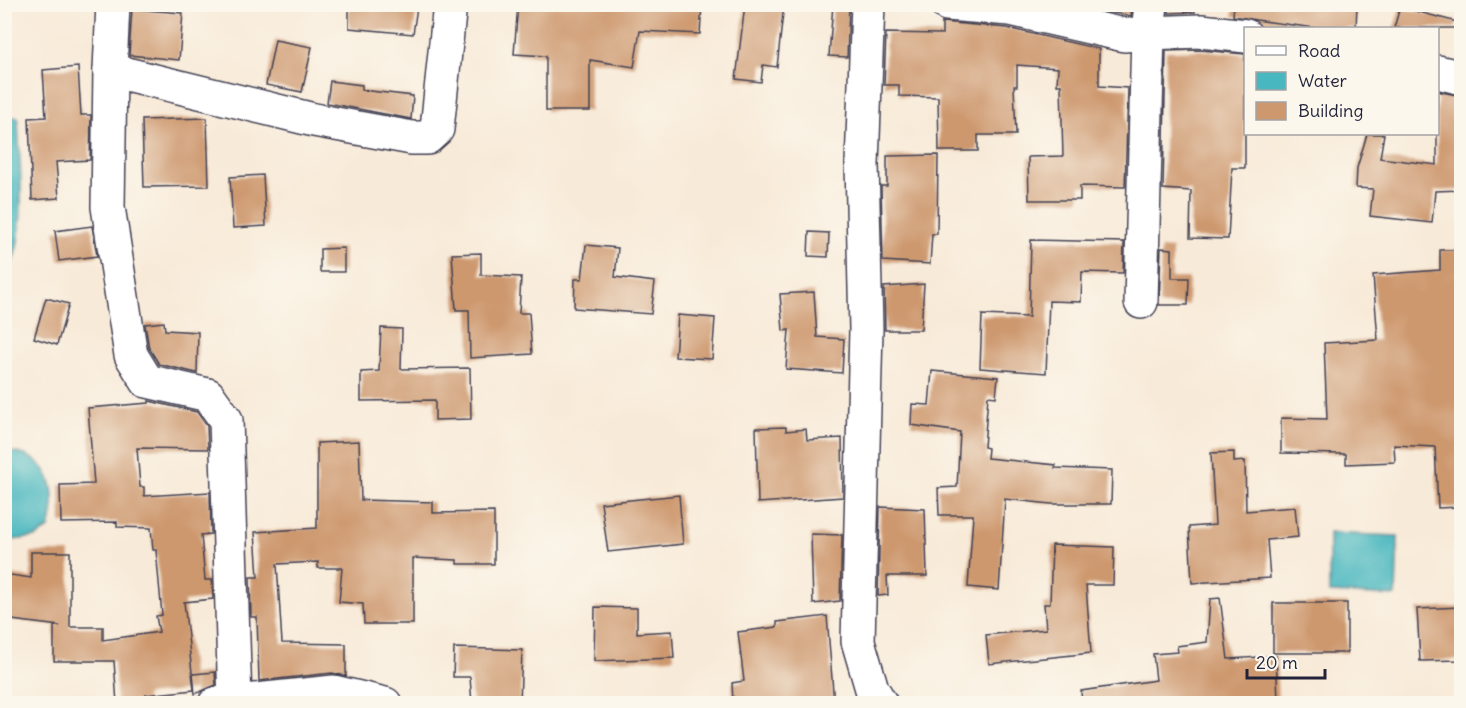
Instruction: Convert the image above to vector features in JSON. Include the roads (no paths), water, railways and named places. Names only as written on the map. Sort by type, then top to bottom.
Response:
[{"type":"street","points":[[113,4],[108,207],[131,355],[147,381],[208,395],[226,420],[225,703],[334,692],[385,704]]},
{"type":"street","points":[[110,70],[314,120],[412,138],[427,138],[437,129],[450,4]]},
{"type":"street","points":[[868,4],[862,164],[866,329],[858,641],[872,689],[881,704]]},
{"type":"street","points":[[947,4],[1010,9],[1124,35],[1149,19],[1201,31],[1244,36]]},
{"type":"street","points":[[1142,302],[1149,19]]},
{"type":"street","points":[[1439,72],[1461,78]]},
{"type":"water","points":[[5,117],[18,117],[21,200],[18,243],[13,262],[5,277]]},
{"type":"water","points":[[5,451],[20,454],[42,466],[52,487],[53,500],[49,528],[36,537],[5,541]]},
{"type":"water","points":[[1329,533],[1398,536],[1396,596],[1329,593]]}]
